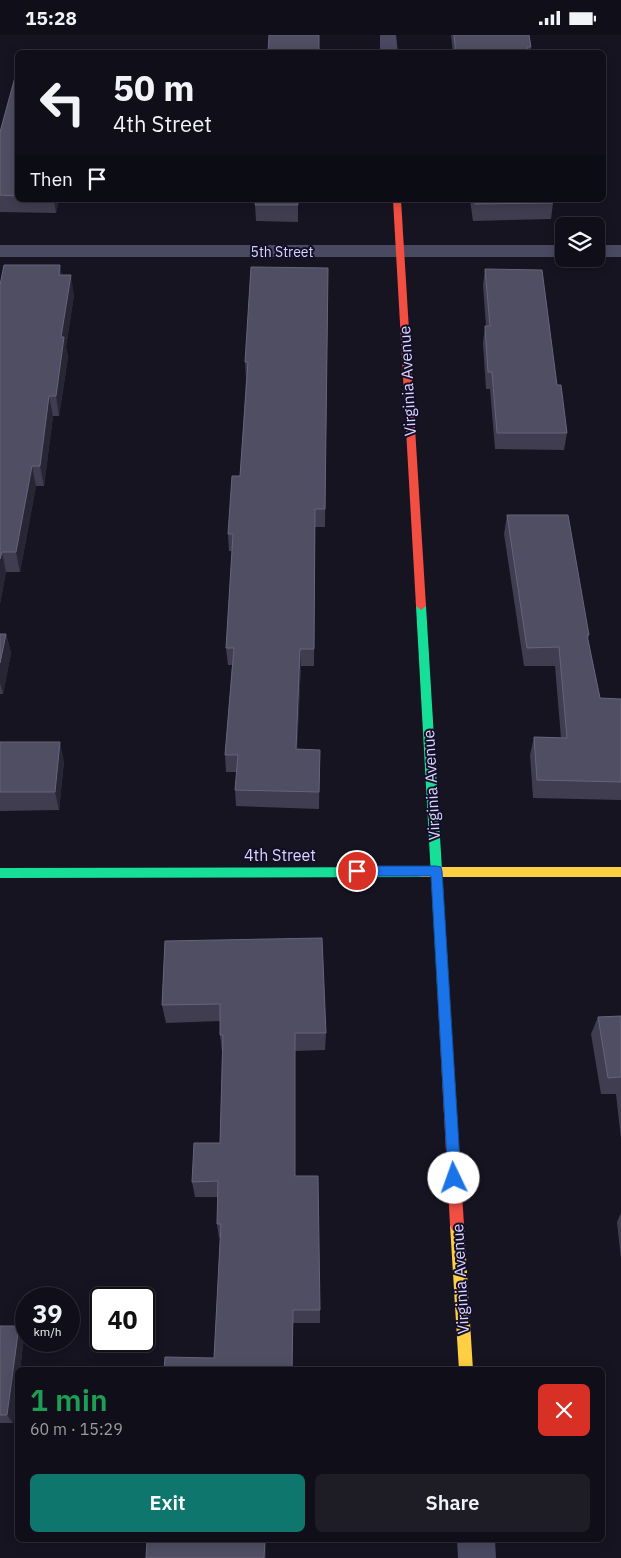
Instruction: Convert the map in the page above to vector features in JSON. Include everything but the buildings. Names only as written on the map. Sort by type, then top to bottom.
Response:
[{"type":"street","points":[[388,35],[389,50]]},
{"type":"street","name":"Virginia Avenue","points":[[397,202],[466,1367]]},
{"type":"street","name":"5th Street","points":[[0,251],[555,251]]},
{"type":"street","points":[[605,251],[621,251]]},
{"type":"street","name":"4th Street","points":[[0,873],[621,872]]},
{"type":"street","points":[[476,1542],[477,1558]]},
{"type":"traffic: fast","points":[[421,606],[443,985]]},
{"type":"traffic: fast","points":[[0,873],[421,872]]},
{"type":"traffic: slow","points":[[421,872],[621,872]]},
{"type":"traffic: slow","points":[[457,1225],[466,1367]]},
{"type":"traffic: jam","points":[[397,202],[421,606]]},
{"type":"traffic: jam","points":[[443,985],[457,1225]]},
{"type":"route","points":[[357,871],[436,871],[454,1178]]}]
